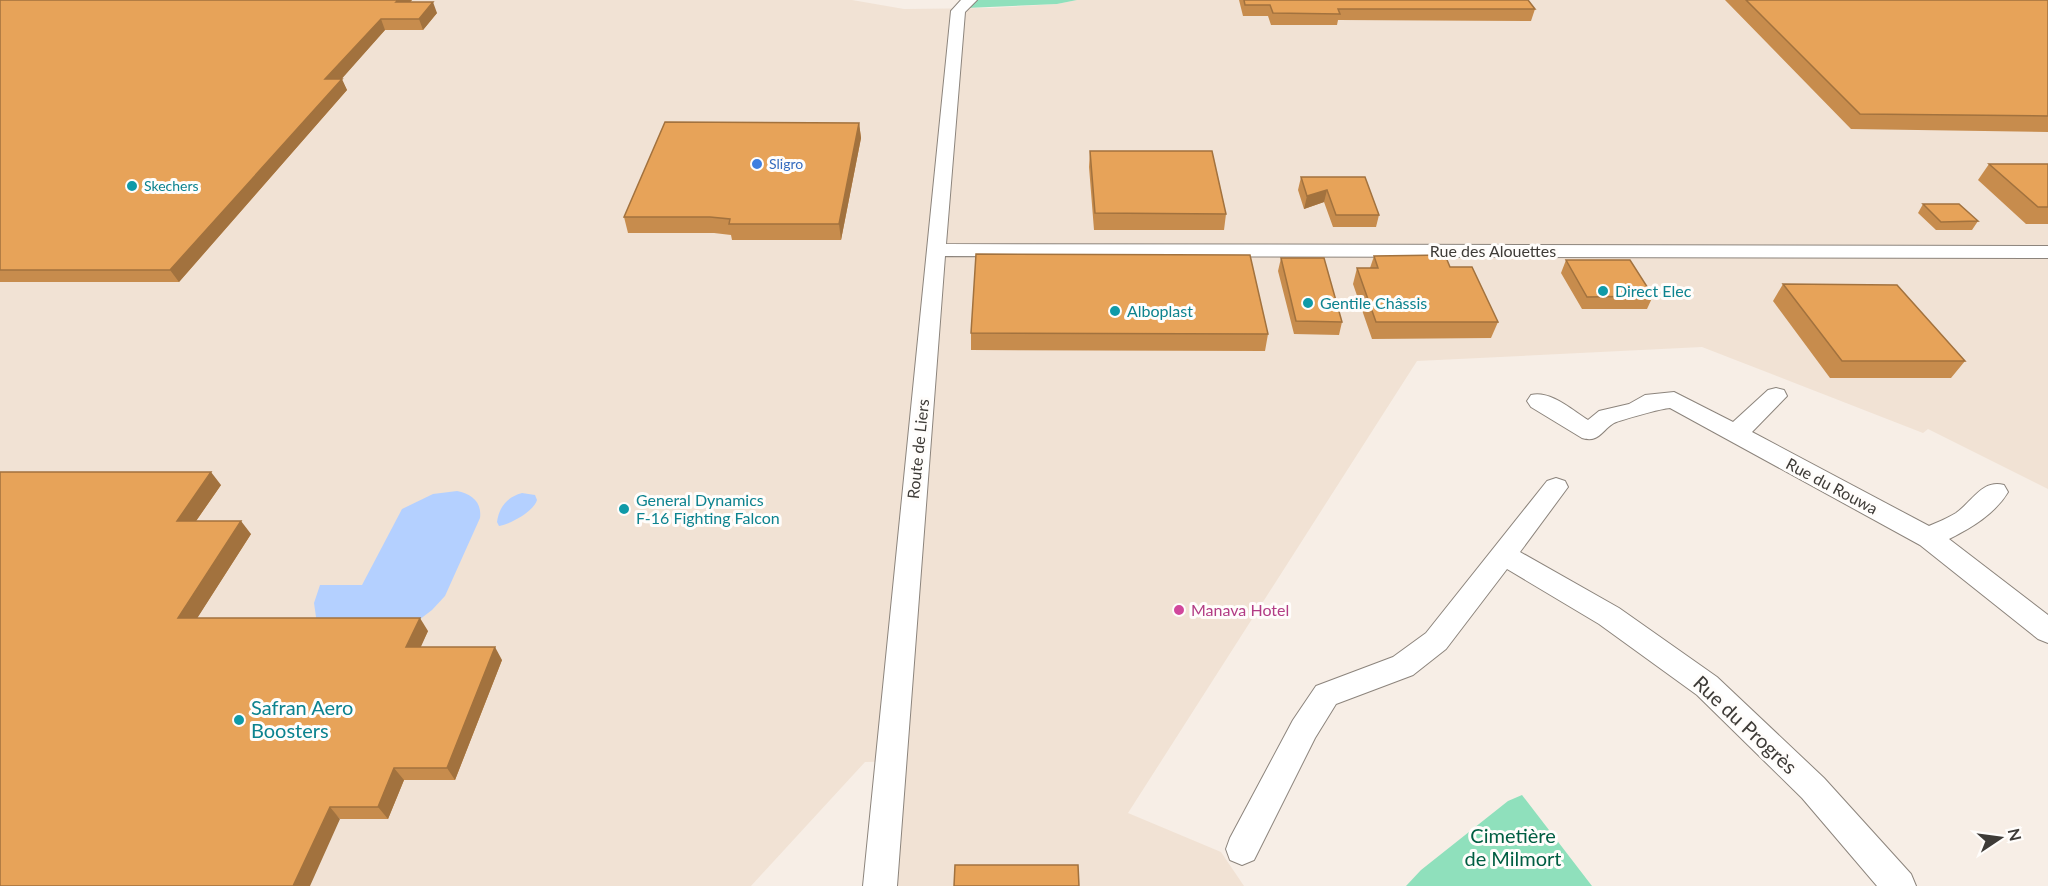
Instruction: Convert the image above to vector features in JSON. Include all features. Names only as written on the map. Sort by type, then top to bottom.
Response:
[{"type":"street","points":[[946,0],[958,17],[970,0]]},
{"type":"street","name":"Route de Liers","points":[[880,886],[958,17]]},
{"type":"street","name":"Rue des Alouettes","points":[[938,250],[2048,252]]},
{"type":"street","points":[[1735,434],[1776,396]]},
{"type":"street","name":"Rue du Rouwa","points":[[1539,401],[1590,432],[1607,417],[1636,410],[1653,402],[1674,400],[1929,538],[2048,631]]},
{"type":"street","points":[[1242,849],[1304,729],[1326,695],[1403,666],[1436,641],[1556,487]]},
{"type":"street","points":[[1929,538],[1966,519],[1995,492]]},
{"type":"street","name":"Rue du Progrès","points":[[1504,555],[1609,616],[1707,686],[1813,788],[1899,886]]},
{"type":"shaded area","points":[[0,0],[852,0],[904,9],[992,8],[1057,4],[1077,0],[2048,0],[2048,489],[1928,429],[1923,433],[1702,347],[1417,361],[1128,813],[1221,852],[1244,886],[897,886],[906,761],[865,762],[751,886],[0,886]]},
{"type":"green space","points":[[976,0],[1077,0],[1057,4],[966,8]]},
{"type":"green space","name":"Cimetière de Milmort","points":[[1522,795],[1592,886],[1406,886],[1421,870],[1508,801]]},
{"type":"water","points":[[457,491],[467,494],[478,503],[480,518],[445,596],[432,610],[415,623],[318,631],[314,603],[320,585],[362,585],[402,509],[433,494]]},
{"type":"water","points":[[522,493],[535,495],[537,500],[535,504],[510,523],[499,526],[497,522],[502,507],[512,497]]},
{"type":"building","name":"Skechers","points":[[0,0],[398,0],[396,2],[433,2],[419,19],[381,19],[325,79],[342,79],[170,270],[0,270]]},
{"type":"building","points":[[1244,0],[1528,0],[1535,9],[1338,9],[1340,14],[1273,13],[1270,5],[1245,5]]},
{"type":"building","points":[[1746,0],[2048,0],[2048,116],[1860,114]]},
{"type":"building","name":"Sligro","points":[[665,122],[859,123],[839,224],[729,224],[730,219],[710,217],[624,217]]},
{"type":"building","points":[[1090,151],[1212,151],[1226,214],[1095,213]]},
{"type":"building","points":[[1989,164],[2048,164],[2048,207],[2038,207]]},
{"type":"building","points":[[1301,177],[1365,177],[1379,215],[1336,215],[1327,190],[1307,196]]},
{"type":"building","points":[[1923,204],[1959,204],[1978,221],[1941,222]]},
{"type":"building","name":"Alboplast","points":[[976,254],[1250,255],[1268,334],[971,333]]},
{"type":"building","points":[[1445,255],[1450,267],[1472,267],[1498,322],[1376,322],[1357,268],[1378,268],[1374,256]]},
{"type":"building","name":"Gentile Châssis","points":[[1281,258],[1324,258],[1342,322],[1296,321]]},
{"type":"building","points":[[1566,260],[1630,260],[1653,296],[1587,297]]},
{"type":"building","points":[[1783,284],[1897,285],[1965,361],[1842,361]]},
{"type":"building","name":"Safran Aero Boosters","points":[[0,472],[211,472],[177,521],[241,521],[178,618],[420,618],[406,647],[495,647],[447,768],[394,768],[378,807],[330,807],[293,886],[0,886]]},
{"type":"building","points":[[955,865],[1078,865],[1079,886],[954,886]]},
{"type":"place","name":"Sligro","points":[[757,164]]},
{"type":"place","name":"Skechers","points":[[132,186]]},
{"type":"place","name":"Direct Elec","points":[[1603,291]]},
{"type":"place","name":"Gentile Châssis","points":[[1308,303]]},
{"type":"place","name":"Alboplast","points":[[1115,311]]},
{"type":"place","name":"General Dynamics F-16 Fighting Falcon","points":[[624,509]]},
{"type":"place","name":"Manava Hotel","points":[[1179,610]]},
{"type":"place","name":"Safran Aero Boosters","points":[[239,720]]}]
